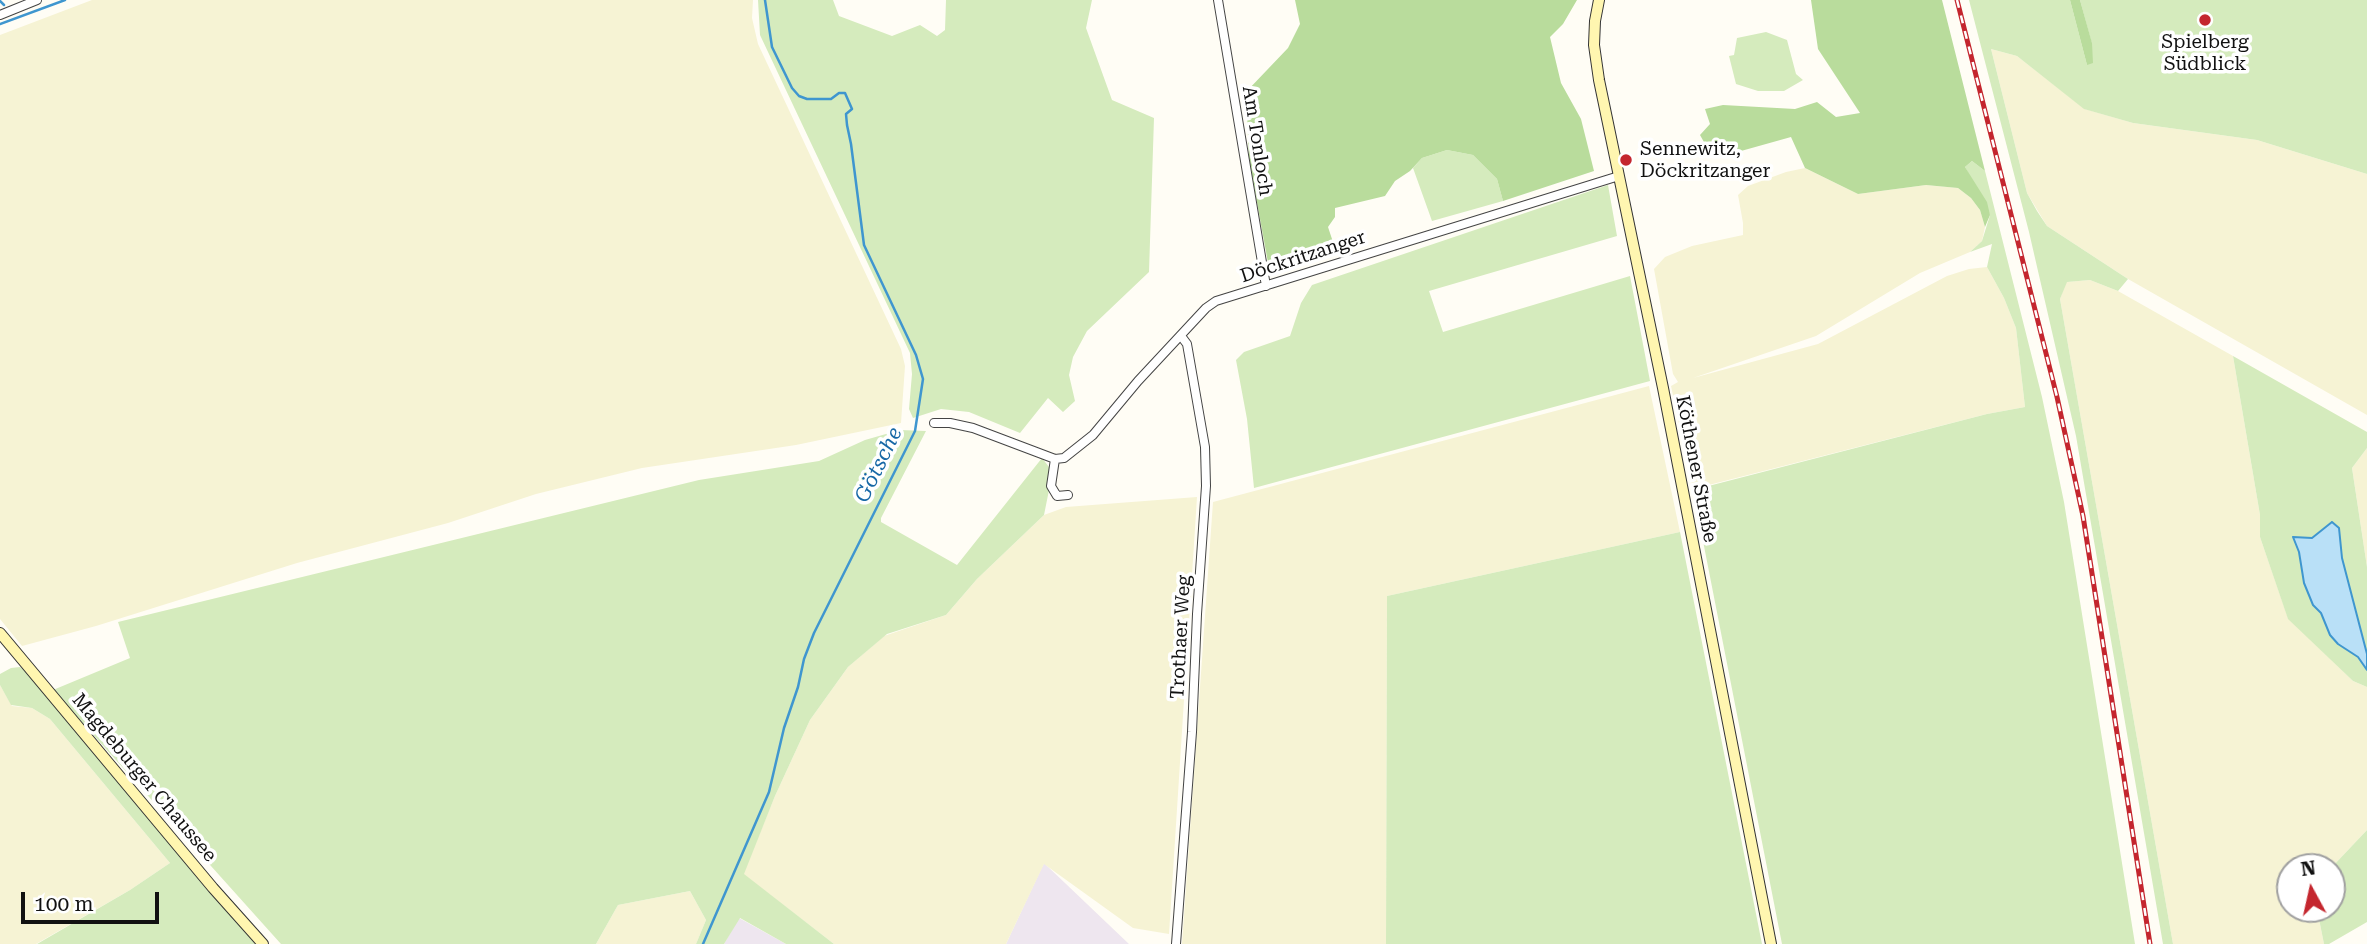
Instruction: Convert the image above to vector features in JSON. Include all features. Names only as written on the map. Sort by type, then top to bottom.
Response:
[{"type":"main road","name":"Köthener Straße","points":[[1599,0],[1594,46],[1599,80],[1663,388],[1771,944]]},
{"type":"main road","name":"Magdeburger Chaussee","points":[[0,633],[263,944]]},
{"type":"street","points":[[0,15],[37,0]]},
{"type":"street","name":"Am Tonloch","points":[[1218,0],[1266,286]]},
{"type":"street","name":"Döckritzanger","points":[[1055,459],[1064,458],[1093,435],[1138,381],[1216,300],[1619,176]]},
{"type":"street","name":"Trothaer Weg","points":[[1176,944],[1192,732],[1206,486],[1205,447],[1187,344],[1181,336]]},
{"type":"street","points":[[934,423],[973,428],[1055,459],[1051,486],[1057,496],[1068,495]]},
{"type":"shaded area","points":[[92,0],[753,0],[752,18],[758,44],[901,349],[905,366],[901,423],[796,445],[642,468],[536,494],[448,523],[297,563],[96,626],[22,646],[0,619],[0,35]]},
{"type":"shaded area","points":[[1991,49],[2017,56],[2085,109],[2133,123],[2257,140],[2367,174],[2367,415],[2128,279],[2047,226],[2027,193]]},
{"type":"shaded area","points":[[1805,168],[1858,194],[1926,185],[1958,188],[1971,198],[1980,210],[1985,227],[1982,241],[1970,252],[1920,273],[1816,336],[1693,378],[1818,344],[1947,276],[1987,267],[2016,328],[2025,407],[1987,414],[1693,489],[1671,386],[1678,382],[1673,374],[1654,269],[1665,257],[1692,246],[1743,235],[1738,195],[1748,186]]},
{"type":"shaded area","points":[[2090,280],[2118,291],[2233,356],[2260,515],[2260,537],[2288,618],[2353,681],[2367,687],[2367,830],[2345,853],[2276,853],[2276,923],[2320,923],[2324,944],[2173,944],[2060,299],[2066,282]]},
{"type":"shaded area","points":[[1649,386],[1680,532],[1387,596],[1386,944],[1182,944],[1213,502]]},
{"type":"shaded area","points":[[2367,448],[2367,567],[2352,468]]},
{"type":"shaded area","points":[[1197,497],[1169,934],[1133,928],[1044,864],[1006,944],[834,944],[743,874],[810,720],[848,667],[884,636],[946,615],[977,579],[1044,515],[1066,507]]},
{"type":"shaded area","points":[[0,685],[12,706],[32,708],[50,719],[170,863],[130,890],[36,944],[0,944]]},
{"type":"shaded area","points":[[1044,863],[1129,944],[1006,944]]},
{"type":"shaded area","points":[[690,891],[706,920],[696,944],[596,944],[618,905]]},
{"type":"shaded area","points":[[739,918],[786,944],[724,944]]},
{"type":"green space","points":[[758,0],[833,0],[839,16],[892,36],[920,25],[937,36],[945,30],[946,0],[1092,0],[1086,28],[1112,100],[1154,118],[1149,272],[1087,331],[1073,357],[1069,375],[1075,401],[1063,412],[1048,398],[1020,433],[969,412],[941,409],[913,418],[909,409],[912,374],[910,353],[760,35]]},
{"type":"green space","points":[[1295,0],[1577,0],[1563,24],[1550,37],[1561,83],[1581,119],[1594,171],[1503,201],[1497,179],[1473,155],[1447,150],[1422,158],[1410,171],[1395,181],[1385,196],[1335,208],[1335,217],[1328,227],[1336,251],[1269,268],[1249,159],[1246,92],[1288,48],[1300,24]]},
{"type":"green space","points":[[1811,0],[1942,0],[1985,171],[1972,161],[1965,167],[1987,202],[1990,215],[1985,227],[1980,210],[1971,198],[1958,188],[1926,185],[1858,194],[1805,168],[1791,137],[1741,151],[1709,151],[1700,135],[1710,124],[1705,109],[1723,105],[1795,109],[1817,102],[1836,117],[1860,113],[1818,49]]},
{"type":"green space","points":[[1969,0],[2070,0],[2087,65],[2092,44],[2080,0],[2367,0],[2367,174],[2257,140],[2133,123],[2084,109],[2017,56],[1991,49],[2027,193],[2037,211],[2047,226],[2128,279],[2118,291],[2090,280],[2067,282],[2060,299],[2173,944],[2163,944],[2076,436],[2029,232]]},
{"type":"green space","points":[[2070,0],[2080,0],[2092,43],[2093,63],[2087,65]]},
{"type":"green space","points":[[1766,32],[1787,40],[1796,74],[1803,80],[1784,91],[1758,91],[1736,84],[1729,56],[1734,55],[1737,38]]},
{"type":"green space","points":[[1447,150],[1473,155],[1497,179],[1503,201],[1432,221],[1413,168],[1422,158]]},
{"type":"green space","points":[[1972,161],[1985,171],[2042,397],[2064,502],[2135,944],[1782,944],[1693,490],[1987,414],[2025,407],[2016,328],[1987,267],[1992,244],[1970,252],[1982,241],[1990,215],[1965,167]]},
{"type":"green space","points":[[1608,185],[1617,236],[1429,291],[1443,332],[1630,276],[1650,381],[1254,488],[1247,419],[1236,360],[1244,352],[1290,336],[1301,303],[1312,285]]},
{"type":"green space","points":[[2233,356],[2367,432],[2367,448],[2352,468],[2367,567],[2367,687],[2353,681],[2288,619],[2260,537],[2260,515]]},
{"type":"green space","points":[[900,430],[926,431],[881,522],[957,565],[1042,458],[1049,467],[1049,490],[1044,515],[977,579],[946,615],[887,634],[848,667],[810,720],[775,796],[744,874],[834,944],[786,944],[740,918],[724,944],[696,944],[706,920],[690,891],[618,905],[596,944],[281,944],[53,690],[130,658],[118,622],[699,480],[819,461],[865,440]]},
{"type":"green space","points":[[1680,532],[1762,944],[1386,944],[1387,596]]},
{"type":"green space","points":[[20,667],[257,944],[37,944],[130,890],[170,863],[50,719],[32,708],[11,705],[0,685],[0,674]]},
{"type":"green space","points":[[2367,830],[2367,922],[2329,944],[2324,944],[2320,923],[2346,923],[2345,853]]},
{"type":"water","points":[[2332,522],[2339,528],[2342,558],[2367,654],[2367,670],[2358,657],[2338,644],[2330,635],[2321,613],[2313,605],[2304,583],[2299,552],[2293,537],[2312,538]]},
{"type":"waterway","points":[[0,24],[65,0]]},
{"type":"waterway","name":"Götsche","points":[[703,944],[769,792],[784,728],[814,633],[915,431],[923,379],[916,355],[864,245],[846,114],[852,109],[845,93],[839,93],[831,99],[807,99],[799,96],[792,88],[772,47],[765,0]]},
{"type":"waterway","points":[[0,1],[4,5]]},
{"type":"railway","points":[[1957,0],[2057,397],[2083,516],[2150,944]]},
{"type":"place","name":"Spielberg Südblick","points":[[2205,20]]},
{"type":"place","name":"Sennewitz, Döckritzanger","points":[[1626,160]]}]
